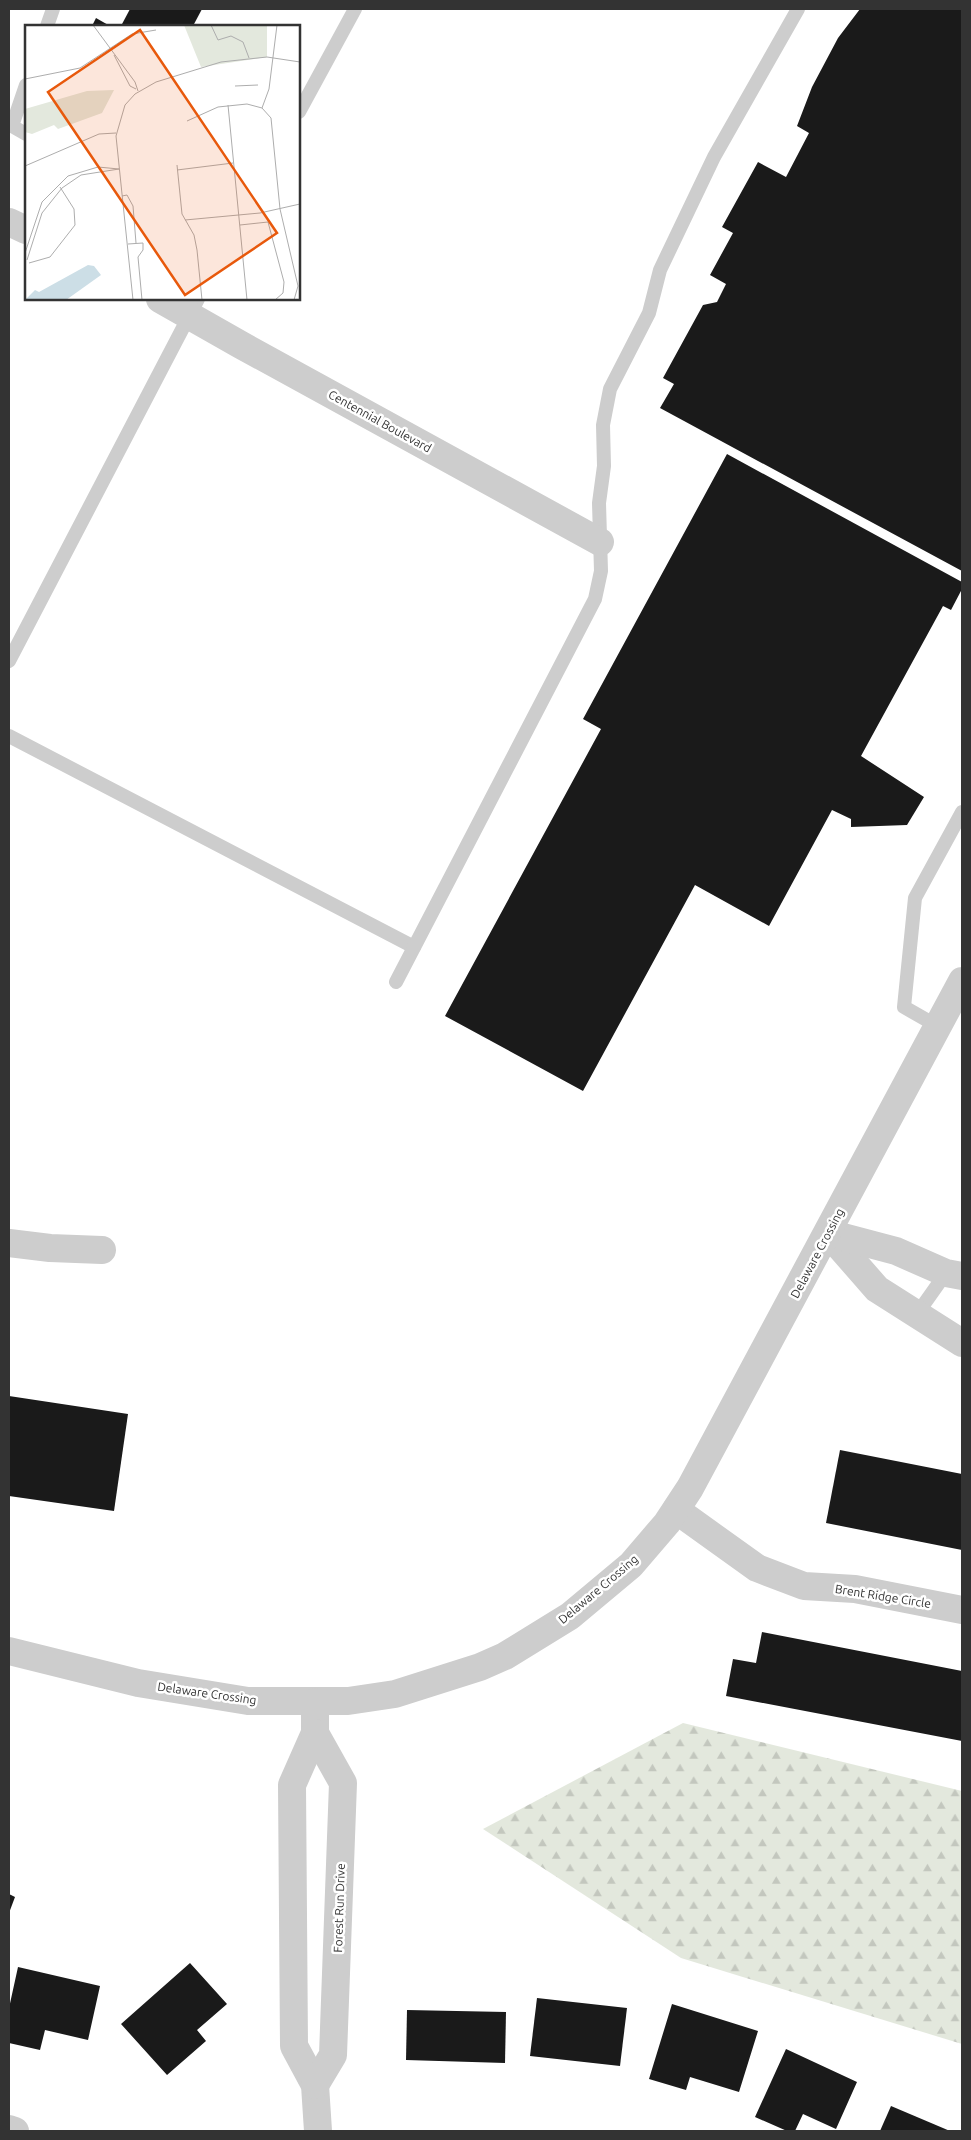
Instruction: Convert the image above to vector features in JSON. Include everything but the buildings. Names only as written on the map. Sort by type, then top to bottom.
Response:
[{"type":"street","points":[[9,222],[25,230]]},
{"type":"street","name":"Centennial Boulevard","points":[[164,300],[194,307],[600,542]]},
{"type":"street","name":"Delaware Crossing","points":[[9,1651],[138,1683],[248,1701],[348,1701],[395,1694],[480,1667],[505,1656],[570,1616],[631,1565],[676,1510],[690,1488],[940,1026],[962,981]]},
{"type":"street","points":[[828,1233],[896,1251],[954,1275]]},
{"type":"street","points":[[828,1233],[877,1289],[962,1343]]},
{"type":"street","points":[[9,1243],[50,1248],[102,1250]]},
{"type":"street","name":"Brent Ridge Circle","points":[[676,1510],[756,1568],[804,1586],[855,1589],[962,1610]]},
{"type":"street","name":"Forest Run Drive","points":[[315,1702],[315,1733],[292,1785],[292,1795],[294,2046],[315,2085],[318,2131]]},
{"type":"street","name":"Forest Run Drive","points":[[315,1733],[343,1783],[333,2055],[315,2085]]},
{"type":"street","points":[[9,2129],[15,2131]]},
{"type":"lane","points":[[47,25],[53,9]]},
{"type":"lane","points":[[300,110],[355,9]]},
{"type":"lane","points":[[396,982],[595,599],[601,571],[599,503],[604,466],[602,426],[610,389],[649,313],[660,270],[714,157],[798,9]]},
{"type":"lane","points":[[25,88],[12,126],[25,133]]},
{"type":"lane","points":[[9,661],[194,307]]},
{"type":"lane","points":[[9,736],[414,947]]},
{"type":"lane","points":[[940,1026],[904,1007],[915,898],[962,812]]},
{"type":"lane","points":[[917,1314],[954,1275]]},
{"type":"green space","points":[[683,1723],[962,1791],[962,2044],[681,1958],[483,1829]]}]
